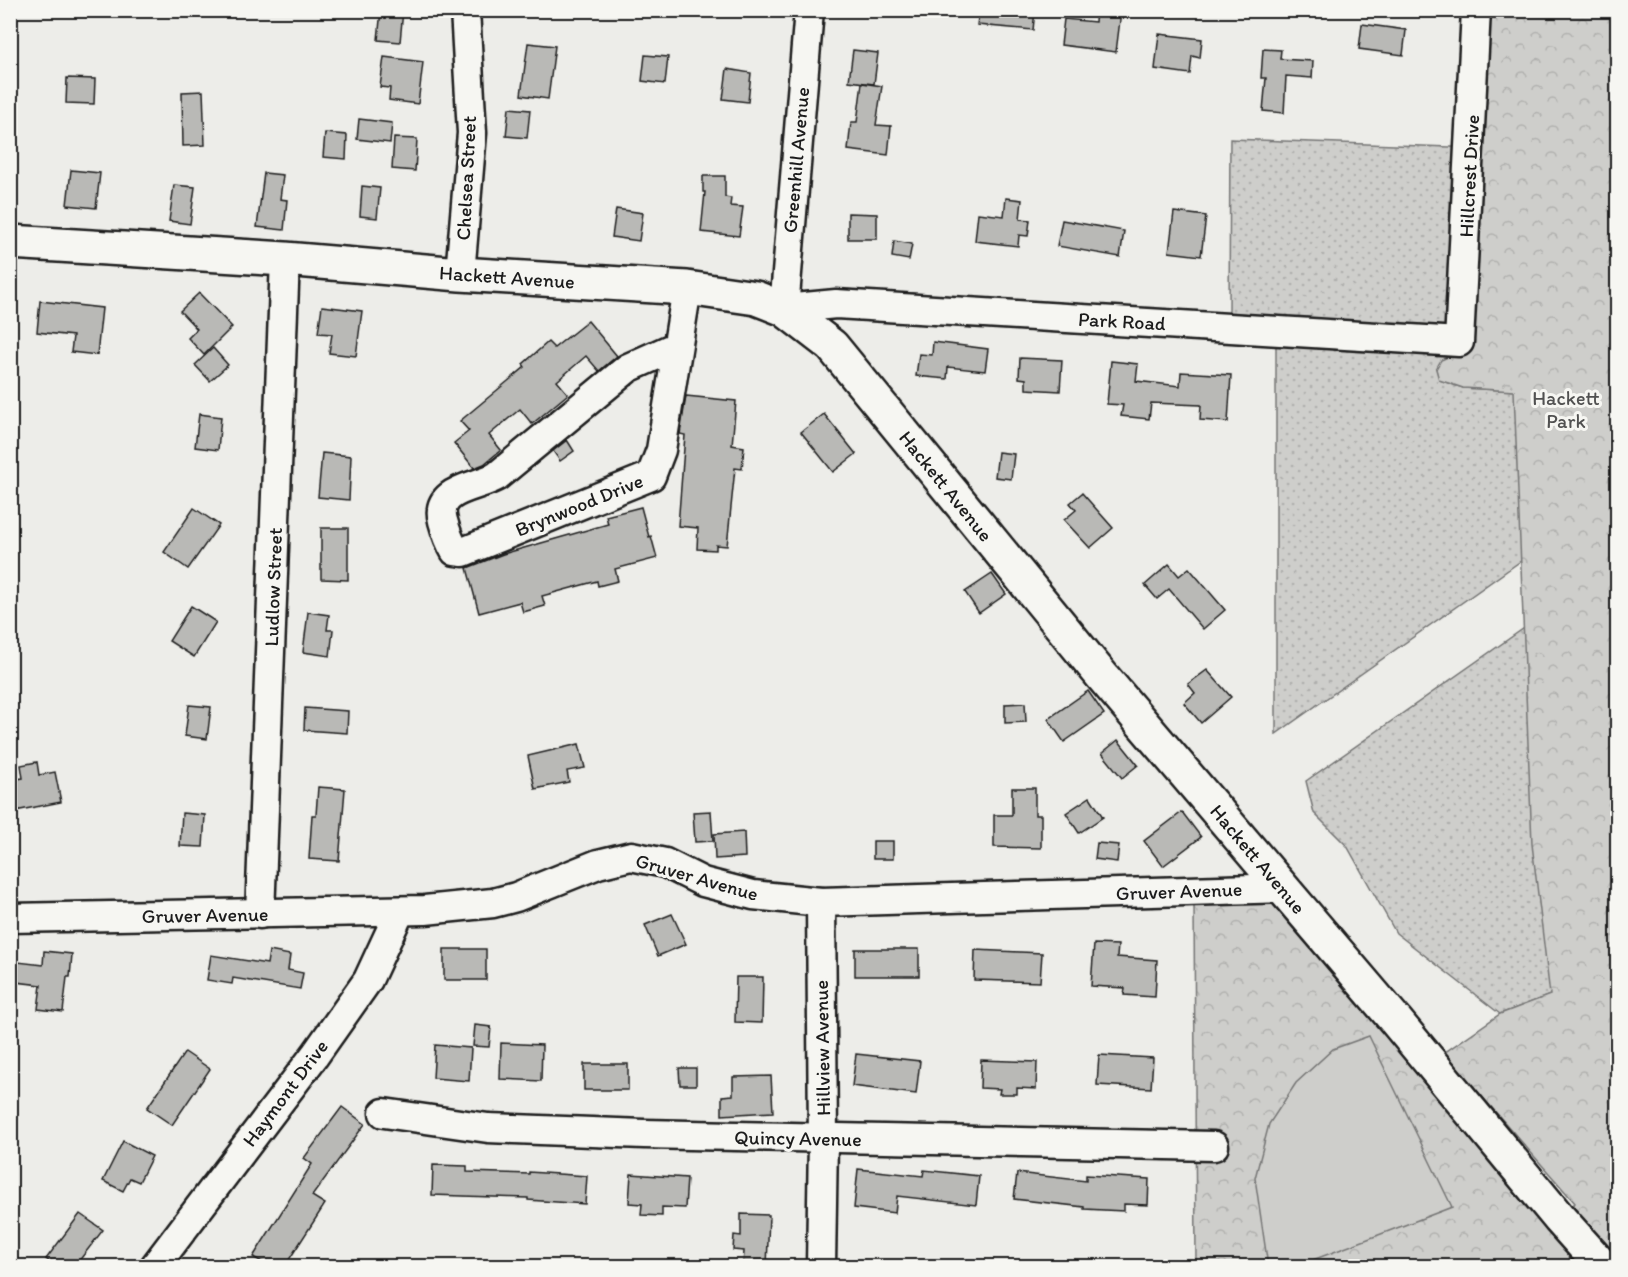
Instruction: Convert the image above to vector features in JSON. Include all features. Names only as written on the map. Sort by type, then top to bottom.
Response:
[{"type":"main road","name":"Hackett Avenue","points":[[10,242],[687,288],[756,298],[784,309],[832,346],[1102,676],[1602,1266]]},
{"type":"street","name":"Chelsea Street","points":[[460,274],[472,133],[465,10]]},
{"type":"street","name":"Greenhill Avenue","points":[[784,309],[809,10]]},
{"type":"street","name":"Hillcrest Drive","points":[[1460,342],[1476,10]]},
{"type":"street","name":"Ludlow Street","points":[[260,914],[285,259]]},
{"type":"street","name":"Brynwood Drive","points":[[677,346],[628,368],[497,476],[486,483],[459,490],[447,497],[442,506],[442,515],[449,541],[455,551],[463,552],[651,476],[662,450],[687,288]]},
{"type":"street","name":"Park Road","points":[[784,309],[836,304],[1460,342]]},
{"type":"street","name":"Gruver Avenue","points":[[10,918],[400,910],[493,903],[516,897],[598,864],[631,856],[665,864],[703,882],[753,895],[821,902],[1284,888]]},
{"type":"street","name":"Hillview Avenue","points":[[821,902],[823,1139],[821,1266]]},
{"type":"street","name":"Haymont Drive","points":[[155,1266],[369,980],[400,910]]},
{"type":"street","name":"Quincy Avenue","points":[[384,1113],[488,1128],[823,1139],[1214,1146]]},
{"type":"green space","name":"Hackett Park","points":[[1479,11],[1617,11],[1617,1266],[1196,1266],[1194,898],[1284,888],[1559,1218],[1575,1203],[1444,1053],[1500,1014],[1550,995],[1532,844],[1514,391],[1463,388],[1439,380],[1436,369],[1441,360],[1455,354]]},
{"type":"green space","name":"Hackett Park","points":[[1230,139],[1477,148],[1465,352],[1439,380],[1463,388],[1617,396],[1617,493],[1276,734],[1276,318],[1229,315]]},
{"type":"green space","points":[[1617,563],[1617,970],[1500,1014],[1396,933],[1347,846],[1314,813],[1306,781]]},
{"type":"green space","points":[[1369,1036],[1452,1207],[1297,1266],[1268,1266],[1255,1178],[1269,1124],[1296,1083],[1333,1049]]},
{"type":"building","points":[[381,10],[403,10],[400,42],[378,40]]},
{"type":"building","points":[[979,10],[1035,10],[1033,30],[977,25]]},
{"type":"building","points":[[1096,10],[1121,12],[1116,52],[1061,45],[1064,19],[1095,22]]},
{"type":"building","points":[[1362,24],[1406,30],[1403,55],[1359,49]]},
{"type":"building","points":[[1159,34],[1202,39],[1200,58],[1192,56],[1190,74],[1155,69]]},
{"type":"building","points":[[528,43],[555,46],[548,99],[521,95]]},
{"type":"building","points":[[1263,49],[1281,50],[1280,59],[1313,61],[1312,78],[1286,76],[1284,113],[1263,111],[1266,78],[1261,78]]},
{"type":"building","points":[[853,50],[878,53],[874,84],[849,81]]},
{"type":"building","points":[[645,55],[668,57],[665,84],[642,81]]},
{"type":"building","points":[[384,57],[423,62],[418,104],[389,100],[390,88],[380,87]]},
{"type":"building","points":[[727,69],[751,73],[748,102],[723,99]]},
{"type":"building","points":[[67,78],[95,79],[94,104],[66,103]]},
{"type":"building","points":[[862,83],[882,86],[876,125],[891,126],[888,155],[848,150],[851,122],[857,122]]},
{"type":"building","points":[[203,91],[205,145],[183,146],[182,92]]},
{"type":"building","points":[[509,108],[530,110],[527,138],[506,136]]},
{"type":"building","points":[[359,119],[392,123],[390,143],[357,139]]},
{"type":"building","points":[[325,133],[347,135],[346,159],[323,157]]},
{"type":"building","points":[[394,138],[417,139],[415,171],[392,169]]},
{"type":"building","points":[[71,170],[100,173],[96,208],[67,205]]},
{"type":"building","points":[[264,173],[283,175],[280,199],[287,200],[284,230],[257,227]]},
{"type":"building","points":[[703,176],[725,176],[725,197],[731,198],[730,206],[743,207],[739,236],[701,232],[705,192],[703,192]]},
{"type":"building","points":[[174,185],[195,187],[190,224],[169,221]]},
{"type":"building","points":[[362,186],[380,188],[377,218],[360,216]]},
{"type":"building","points":[[1006,198],[1022,200],[1020,219],[1030,220],[1028,236],[1019,235],[1018,246],[975,241],[978,213],[1004,216]]},
{"type":"building","points":[[616,209],[643,213],[639,241],[612,237]]},
{"type":"building","points":[[1174,212],[1206,216],[1201,256],[1169,252]]},
{"type":"building","points":[[848,213],[877,214],[877,239],[848,239]]},
{"type":"building","points":[[1062,220],[1124,231],[1120,257],[1057,246]]},
{"type":"building","points":[[894,241],[912,244],[909,260],[892,257]]},
{"type":"building","points":[[199,293],[232,327],[204,355],[188,338],[197,329],[180,311]]},
{"type":"building","points":[[40,301],[102,308],[97,355],[71,352],[73,336],[37,332]]},
{"type":"building","points":[[322,306],[362,311],[356,356],[329,353],[332,334],[318,333]]},
{"type":"building","points":[[588,321],[617,356],[599,371],[586,356],[557,381],[568,394],[532,424],[520,409],[489,435],[501,450],[484,464],[474,468],[454,443],[469,431],[460,421],[525,367],[523,364],[548,342],[554,348]]},
{"type":"building","points":[[933,342],[988,349],[985,371],[948,367],[947,379],[916,376],[919,354],[932,355]]},
{"type":"building","points":[[213,348],[228,365],[210,381],[195,365]]},
{"type":"building","points":[[1020,358],[1062,360],[1060,391],[1026,389],[1026,379],[1019,378]]},
{"type":"building","points":[[1111,361],[1138,364],[1136,381],[1180,386],[1181,372],[1231,375],[1228,422],[1200,420],[1201,405],[1151,403],[1149,419],[1121,416],[1123,405],[1107,404]]},
{"type":"building","points":[[686,396],[736,401],[732,445],[744,447],[742,469],[735,468],[727,546],[716,545],[716,550],[697,549],[698,528],[678,526],[685,435],[680,434]]},
{"type":"building","points":[[199,414],[221,417],[218,450],[195,447]]},
{"type":"building","points":[[824,414],[856,454],[833,472],[801,432]]},
{"type":"building","points":[[567,440],[574,451],[560,461],[553,451]]},
{"type":"building","points":[[998,452],[1014,454],[1011,479],[995,477]]},
{"type":"building","points":[[322,453],[351,456],[349,500],[318,497]]},
{"type":"building","points":[[1082,493],[1113,528],[1090,548],[1064,520],[1076,510],[1070,503]]},
{"type":"building","points":[[641,507],[657,558],[615,569],[618,581],[598,586],[597,581],[542,596],[545,606],[523,612],[520,602],[479,613],[467,568],[503,554],[608,524],[606,516]]},
{"type":"building","points":[[194,508],[219,525],[188,569],[164,552]]},
{"type":"building","points":[[321,528],[348,528],[348,580],[321,579]]},
{"type":"building","points":[[1169,564],[1179,576],[1189,568],[1225,610],[1203,629],[1169,589],[1157,599],[1145,585]]},
{"type":"building","points":[[992,574],[1006,594],[979,613],[965,592]]},
{"type":"building","points":[[191,606],[216,622],[194,657],[169,641]]},
{"type":"building","points":[[308,612],[329,615],[327,630],[333,630],[330,656],[303,652]]},
{"type":"building","points":[[1207,670],[1231,697],[1201,723],[1184,703],[1195,693],[1188,684]]},
{"type":"building","points":[[1088,691],[1104,714],[1064,742],[1048,719]]},
{"type":"building","points":[[1025,703],[1026,722],[1005,723],[1005,704]]},
{"type":"building","points":[[189,705],[211,707],[207,739],[185,736]]},
{"type":"building","points":[[305,708],[348,711],[347,733],[304,730]]},
{"type":"building","points":[[1118,740],[1138,765],[1122,778],[1102,753]]},
{"type":"building","points":[[579,744],[585,768],[567,771],[569,782],[535,789],[528,756]]},
{"type":"building","points":[[37,762],[39,775],[55,772],[61,802],[10,812],[10,780],[23,778],[21,765]]},
{"type":"building","points":[[318,787],[345,789],[339,861],[309,859],[312,815],[316,815]]},
{"type":"building","points":[[1012,788],[1035,788],[1035,815],[1041,815],[1041,848],[994,847],[994,815],[1012,815]]},
{"type":"building","points":[[1090,797],[1103,817],[1079,833],[1066,813]]},
{"type":"building","points":[[711,811],[713,841],[695,842],[693,812]]},
{"type":"building","points":[[1182,812],[1201,837],[1163,866],[1144,841]]},
{"type":"building","points":[[182,813],[205,815],[203,847],[180,846]]},
{"type":"building","points":[[744,832],[745,857],[715,859],[714,834]]},
{"type":"building","points":[[873,841],[893,841],[893,859],[873,859]]},
{"type":"building","points":[[1097,843],[1119,845],[1117,862],[1095,859]]},
{"type":"building","points":[[672,914],[686,944],[658,956],[645,925]]},
{"type":"building","points":[[1094,944],[1118,945],[1117,957],[1157,960],[1155,997],[1124,995],[1125,988],[1091,986]]},
{"type":"building","points":[[444,949],[486,949],[486,980],[444,980]]},
{"type":"building","points":[[855,949],[919,949],[919,976],[855,976]]},
{"type":"building","points":[[975,950],[1042,953],[1040,982],[974,980]]},
{"type":"building","points":[[44,951],[72,954],[63,1012],[38,1009],[41,985],[16,982],[18,962],[43,965]]},
{"type":"building","points":[[269,951],[290,955],[288,970],[303,973],[300,989],[233,978],[232,984],[207,980],[211,955],[267,964]]},
{"type":"building","points":[[736,977],[763,977],[762,1023],[735,1022]]},
{"type":"building","points":[[475,1025],[491,1027],[489,1047],[473,1046]]},
{"type":"building","points":[[501,1043],[542,1045],[541,1081],[500,1079]]},
{"type":"building","points":[[435,1045],[471,1048],[469,1081],[433,1078]]},
{"type":"building","points":[[185,1052],[210,1069],[172,1125],[147,1108]]},
{"type":"building","points":[[856,1054],[920,1061],[916,1094],[852,1086]]},
{"type":"building","points":[[1099,1055],[1153,1058],[1151,1088],[1097,1085]]},
{"type":"building","points":[[981,1060],[1037,1062],[1036,1089],[1017,1088],[1017,1094],[999,1094],[1000,1089],[980,1088]]},
{"type":"building","points":[[584,1064],[628,1064],[628,1090],[584,1090]]},
{"type":"building","points":[[679,1068],[696,1068],[696,1085],[680,1085]]},
{"type":"building","points":[[771,1076],[773,1112],[722,1115],[722,1096],[733,1095],[733,1077]]},
{"type":"building","points":[[342,1107],[365,1124],[312,1196],[325,1204],[285,1266],[269,1266],[253,1257],[312,1164],[304,1158]]},
{"type":"building","points":[[123,1141],[152,1156],[139,1182],[130,1178],[123,1191],[103,1181]]},
{"type":"building","points":[[433,1165],[467,1166],[467,1172],[529,1174],[529,1172],[587,1176],[585,1204],[528,1200],[528,1198],[432,1195]]},
{"type":"building","points":[[858,1169],[923,1176],[924,1170],[979,1176],[976,1205],[897,1196],[895,1213],[854,1208]]},
{"type":"building","points":[[1017,1173],[1086,1181],[1086,1175],[1149,1179],[1148,1205],[1124,1204],[1124,1211],[1084,1209],[1084,1207],[1014,1199]]},
{"type":"building","points":[[631,1174],[687,1178],[685,1208],[662,1207],[662,1216],[641,1215],[642,1204],[629,1203]]},
{"type":"building","points":[[80,1214],[103,1230],[75,1266],[56,1266],[46,1259]]},
{"type":"building","points":[[741,1214],[769,1215],[767,1266],[743,1266],[744,1251],[733,1250],[734,1235],[741,1236]]}]
